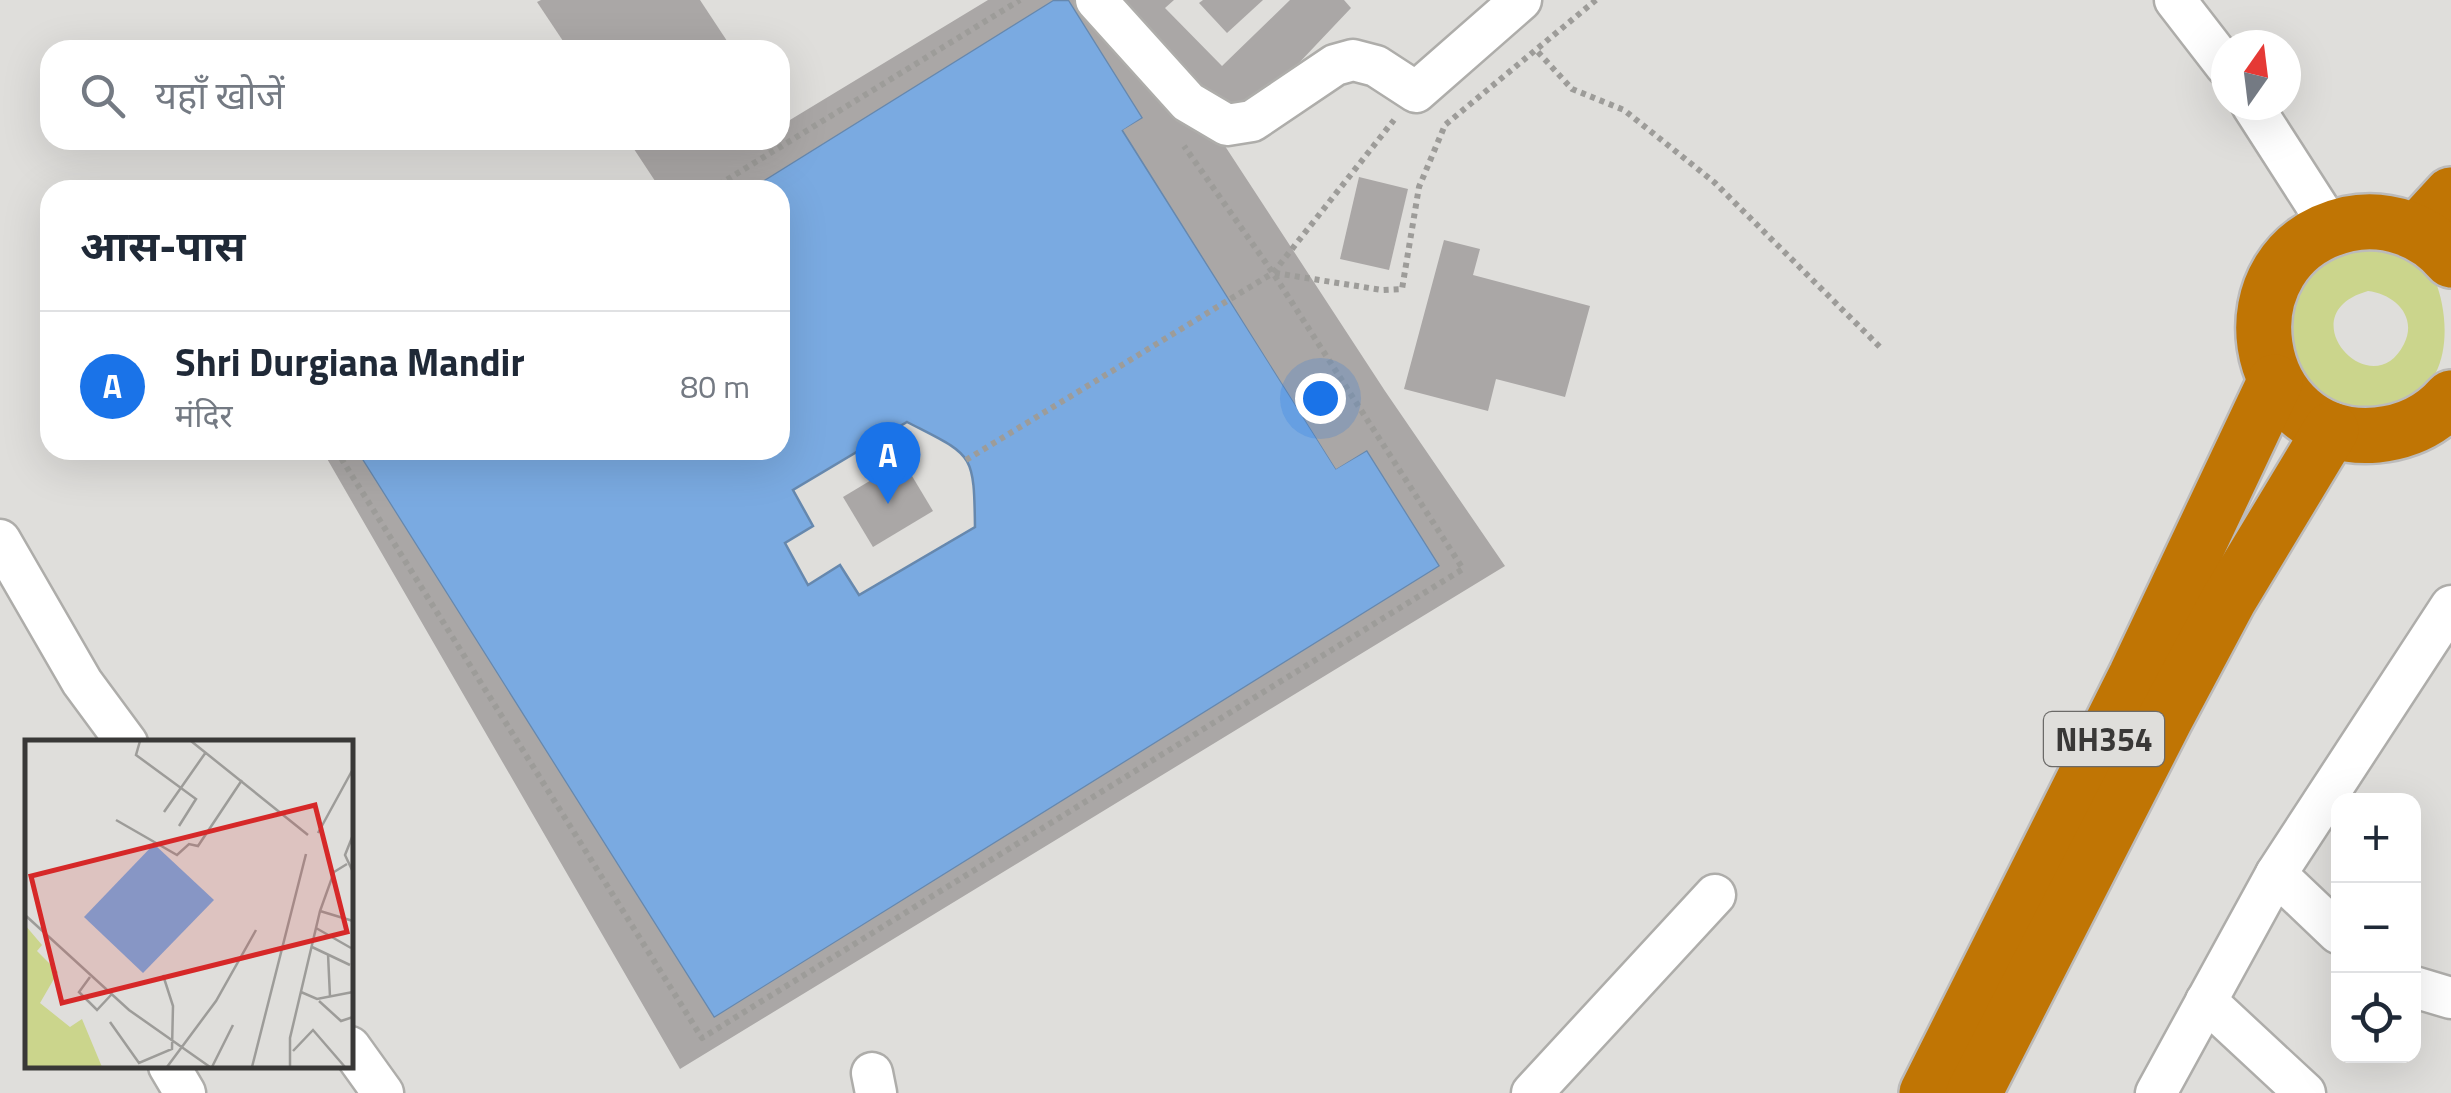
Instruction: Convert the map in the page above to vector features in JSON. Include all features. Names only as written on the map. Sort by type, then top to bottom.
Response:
[{"type":"highway","points":[[2440,229],[2360,222],[2331,228],[2299,246],[2275,275],[2263,310],[2263,347],[2276,382],[2299,410],[2332,430],[2362,436],[2394,433],[2424,422],[2451,398]]},
{"type":"highway","name":"NH354","points":[[1927,1093],[2136,676],[2276,382]]},
{"type":"highway","name":"NH354","points":[[1974,1093],[2164,719],[2229,600],[2332,430]]},
{"type":"street","points":[[1096,0],[1188,102],[1227,126],[1252,120],[1335,65],[1352,60],[1376,66],[1416,92],[1521,0]]},
{"type":"street","points":[[2176,0],[2211,46]]},
{"type":"street","points":[[2262,120],[2331,228]]},
{"type":"street","points":[[0,540],[82,682],[124,740]]},
{"type":"street","points":[[2156,1093],[2276,874],[2451,606]]},
{"type":"street","points":[[2276,874],[2331,926]]},
{"type":"street","points":[[1532,1093],[1715,895]]},
{"type":"street","points":[[2421,989],[2451,998]]},
{"type":"street","points":[[2206,1001],[2305,1093]]},
{"type":"street","points":[[352,1051],[384,1093]]},
{"type":"street","points":[[170,1068],[185,1093]]},
{"type":"path","points":[[790,141],[1020,0]]},
{"type":"path","points":[[1273,273],[1382,290],[1402,289],[1419,187],[1445,125],[1538,52],[1596,0]]},
{"type":"path","points":[[1538,52],[1572,90],[1624,110],[1714,182],[1883,350]]},
{"type":"path","points":[[966,460],[1273,273],[1416,92]]},
{"type":"path","points":[[726,180],[775,150]]},
{"type":"path","points":[[342,460],[702,1038],[1464,569],[1273,273]]},
{"type":"green space","points":[[2375,249],[2384,251],[2415,263],[2435,280],[2444,314],[2443,350],[2431,381],[2419,393],[2378,409],[2338,402],[2312,384],[2296,359],[2290,331],[2295,302],[2311,277],[2337,258]],"holes":[[[2368,291],[2401,308],[2408,334],[2390,361],[2373,366],[2357,361],[2343,350],[2335,335],[2335,318],[2345,303]]]},
{"type":"water","points":[[1053,0],[1069,0],[1143,118],[1123,131],[1336,468],[1367,450],[1440,566],[714,1018],[362,460],[790,460],[790,180],[764,180]],"holes":[[[907,422],[957,450],[970,469],[975,527],[859,595],[840,565],[808,585],[785,543],[813,526],[793,490]]]},
{"type":"building","points":[[700,0],[726,40],[562,40],[537,2]]},
{"type":"building","points":[[988,0],[1053,0],[764,180],[654,180],[635,150],[790,150],[790,120]]},
{"type":"building","points":[[1069,0],[1174,0],[1165,8],[1222,66],[1290,0],[1344,0],[1351,8],[1223,143],[1505,566],[680,1069],[328,460],[362,460],[714,1018],[1440,566],[1367,450],[1336,469],[1123,130],[1143,118]]},
{"type":"building","points":[[1263,0],[1227,33],[1199,3]]},
{"type":"building","points":[[1359,177],[1408,189],[1389,270],[1340,259]]},
{"type":"building","points":[[1444,240],[1480,249],[1473,275],[1590,306],[1565,397],[1496,379],[1488,411],[1404,389]]},
{"type":"building","points":[[903,461],[933,511],[873,547],[843,497]]},
{"type":"place","name":"Shri Durgiana Mandir","points":[[888,504]]}]
